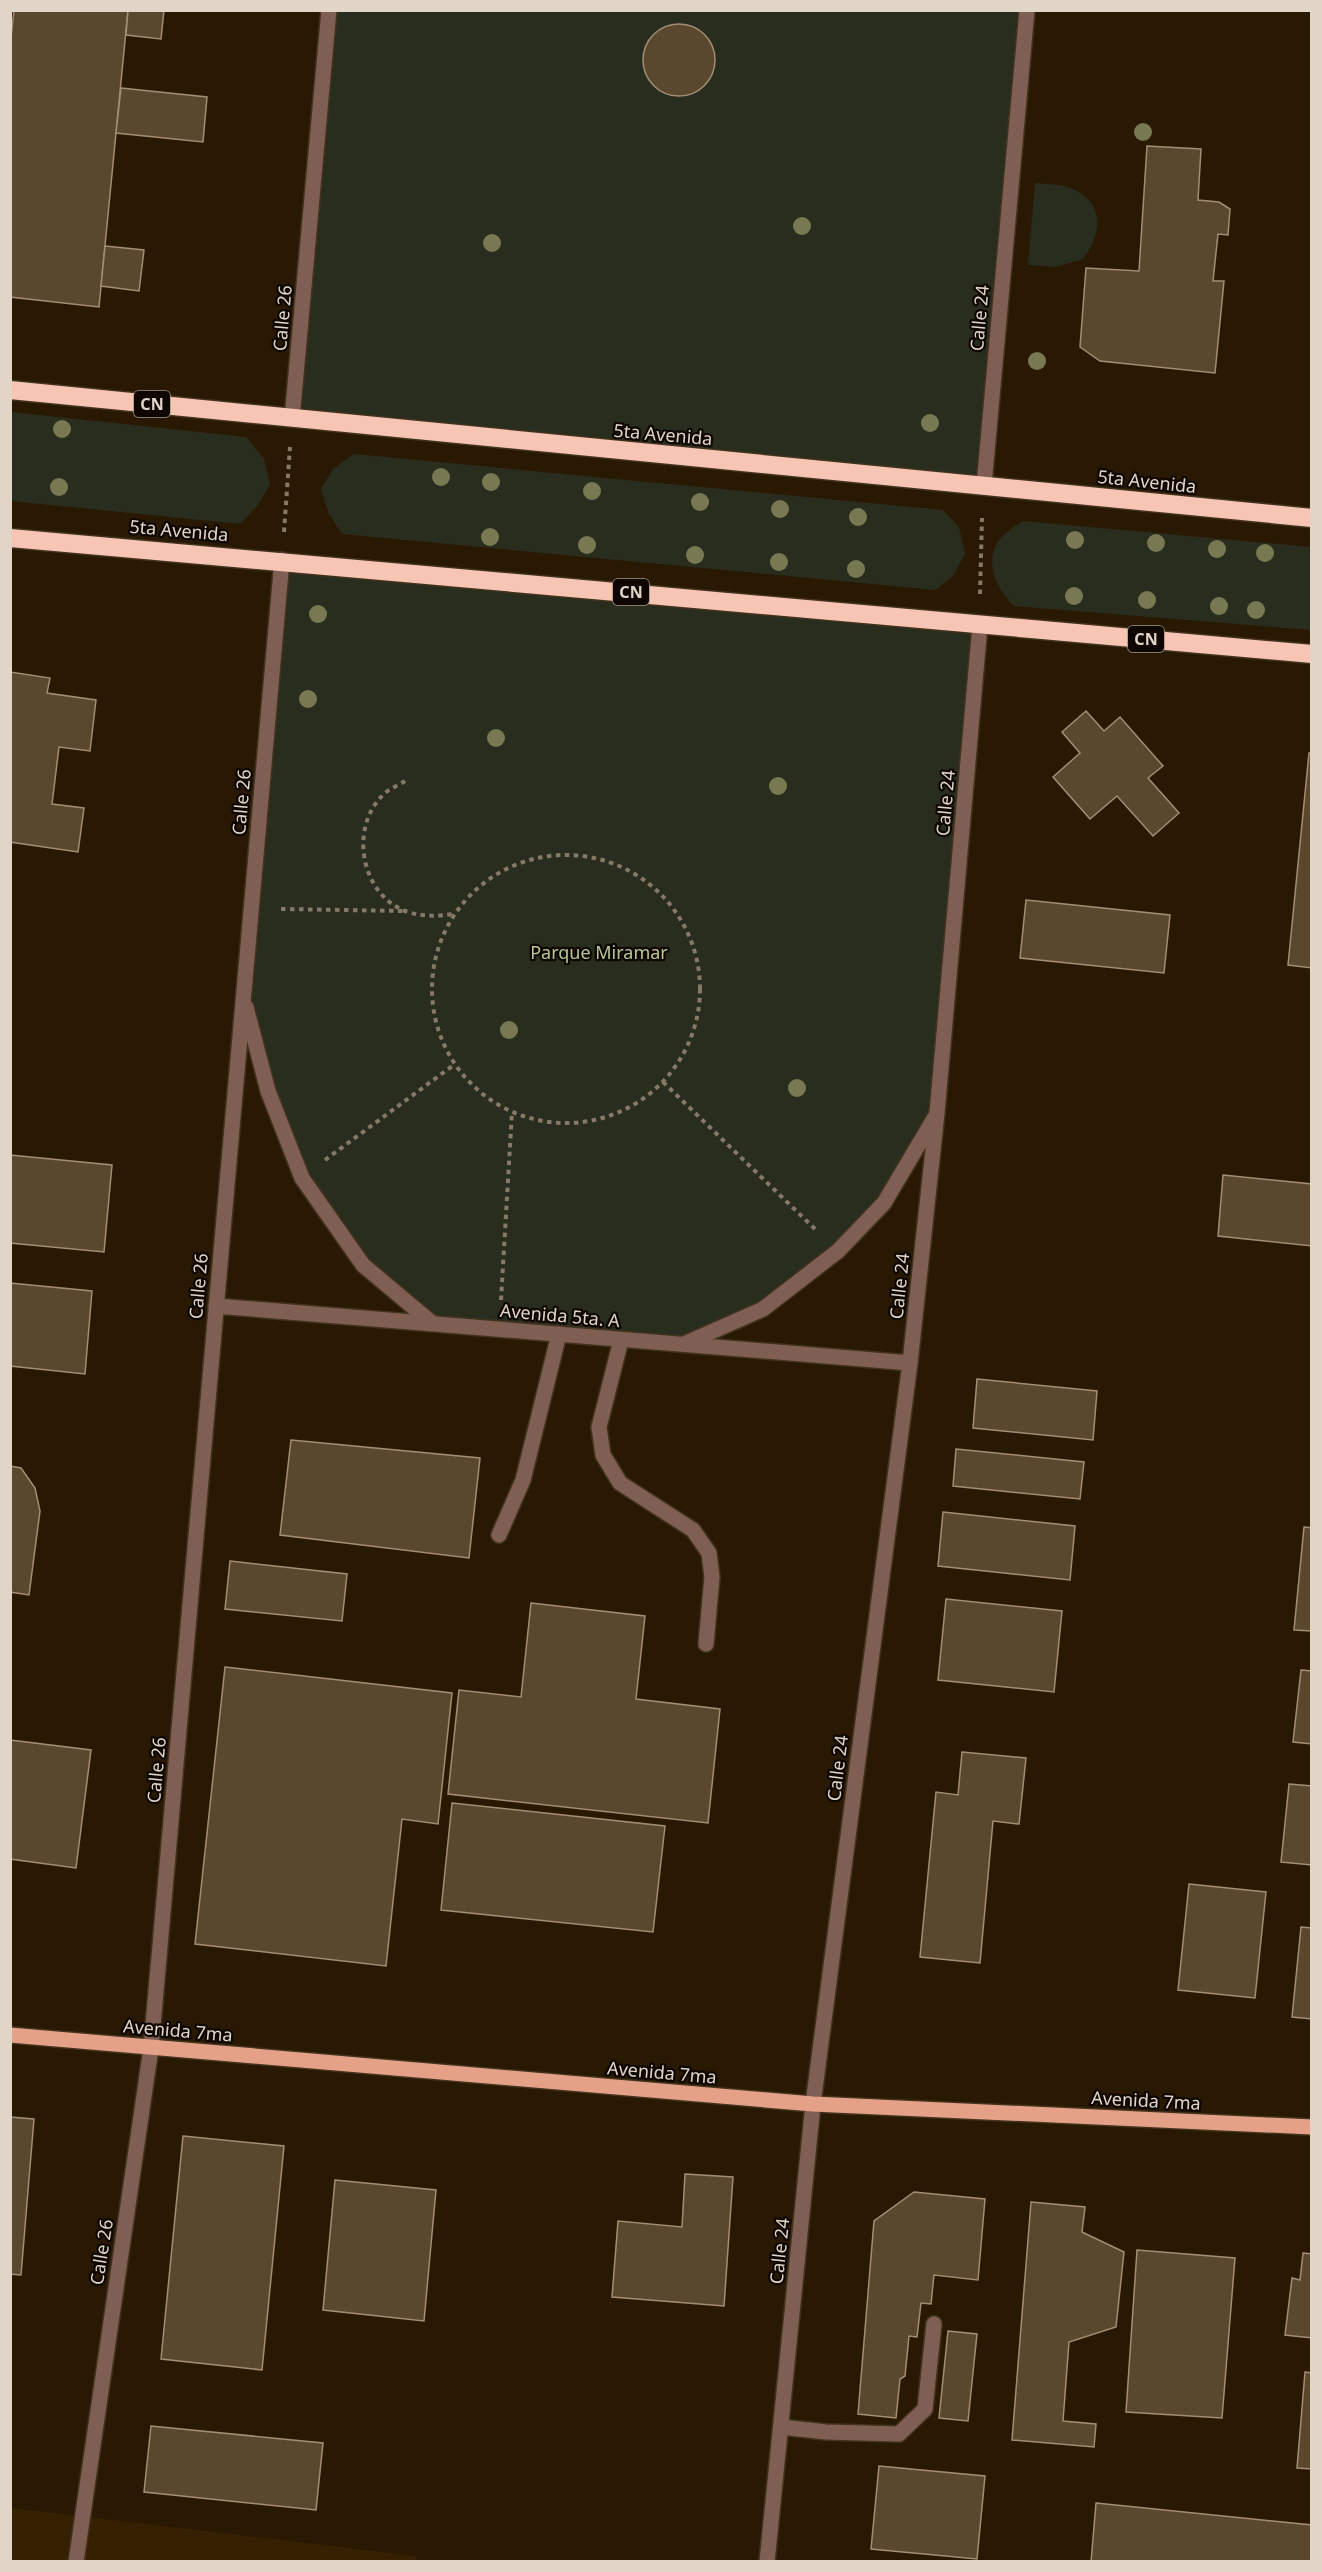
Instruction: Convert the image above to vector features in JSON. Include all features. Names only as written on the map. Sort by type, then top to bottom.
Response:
[{"type":"highway","name":"5ta Avenida","points":[[10,390],[1311,519]]},
{"type":"highway","name":"5ta Avenida","points":[[10,538],[282,560],[1311,654]]},
{"type":"main road","name":"Avenida 7ma","points":[[10,2035],[813,2104],[1311,2127]]},
{"type":"street","name":"Calle 26","points":[[292,419],[329,10]]},
{"type":"street","name":"Calle 24","points":[[984,485],[1027,10]]},
{"type":"street","name":"Calle 26","points":[[76,2562],[151,2048],[282,560]]},
{"type":"street","name":"Calle 24","points":[[767,2562],[813,2104],[910,1363],[937,1113],[980,625]]},
{"type":"street","points":[[243,995],[267,1091],[302,1178],[363,1264],[432,1323]]},
{"type":"street","name":"Avenida 5ta. A","points":[[684,1344],[764,1309],[838,1251],[884,1203],[937,1113]]},
{"type":"street","name":"Avenida 5ta. A","points":[[216,1306],[910,1363]]},
{"type":"street","points":[[499,1535],[523,1480],[559,1334]]},
{"type":"street","points":[[621,1340],[599,1427],[603,1455],[620,1483],[693,1530],[709,1553],[712,1577],[706,1644]]},
{"type":"street","points":[[781,2427],[826,2432],[899,2434],[925,2409],[934,2324]]},
{"type":"path","points":[[282,560],[292,419]]},
{"type":"path","points":[[980,625],[984,485]]},
{"type":"path","points":[[405,781],[385,793],[371,811],[363,832],[363,855],[370,878],[385,898],[406,911]]},
{"type":"path","points":[[567,855],[611,862],[650,884],[679,917],[697,958],[700,1002],[688,1046],[663,1082],[631,1107],[593,1121],[552,1123],[512,1112],[480,1092],[454,1064],[437,1028],[431,989],[436,950],[454,914],[484,882],[523,861],[567,855]]},
{"type":"path","points":[[251,909],[406,911],[429,916],[454,914]]},
{"type":"path","points":[[302,1178],[454,1064]]},
{"type":"path","points":[[663,1082],[838,1251]]},
{"type":"path","points":[[499,1329],[512,1112]]},
{"type":"shaded area","points":[[11,2508],[416,2556],[416,2562],[11,2562]]},
{"type":"green space","points":[[329,11],[1027,11],[984,485],[292,419]]},
{"type":"green space","points":[[1035,183],[1068,187],[1080,193],[1094,208],[1097,217],[1095,238],[1083,259],[1056,267],[1028,265]]},
{"type":"green space","points":[[11,412],[246,437],[264,459],[270,484],[258,505],[240,524],[11,501]]},
{"type":"green space","points":[[354,454],[943,510],[959,527],[965,554],[953,576],[936,590],[342,534],[328,512],[321,489],[333,469]]},
{"type":"green space","points":[[1023,521],[1311,547],[1311,630],[1014,606],[996,581],[992,562],[997,544],[1008,531]]},
{"type":"green space","name":"Parque Miramar","points":[[282,560],[980,625],[937,1113],[884,1203],[763,1309],[684,1344],[432,1323],[363,1265],[302,1178],[243,995]]},
{"type":"building","points":[[14,10],[128,10],[99,307],[10,297],[10,47]]},
{"type":"building","points":[[128,10],[164,10],[161,39],[126,35]]},
{"type":"building","points":[[679,24],[699,30],[709,40],[715,60],[709,80],[699,90],[679,96],[659,90],[649,80],[643,60],[649,40],[659,30]]},
{"type":"building","points":[[121,88],[207,97],[203,142],[116,133]]},
{"type":"building","points":[[1147,146],[1201,149],[1198,200],[1219,202],[1230,209],[1228,235],[1218,234],[1213,281],[1224,281],[1215,373],[1100,361],[1080,347],[1086,268],[1139,271]]},
{"type":"building","points":[[105,246],[144,250],[139,291],[101,286]]},
{"type":"building","points":[[10,672],[50,678],[47,693],[96,700],[90,751],[59,747],[52,804],[84,808],[78,852],[10,842]]},
{"type":"building","points":[[1086,711],[1104,731],[1120,717],[1163,766],[1148,778],[1179,813],[1153,836],[1117,796],[1090,819],[1053,777],[1080,753],[1062,732]]},
{"type":"building","points":[[1309,753],[1312,753],[1312,968],[1288,965]]},
{"type":"building","points":[[1026,900],[1170,915],[1164,973],[1020,958]]},
{"type":"building","points":[[10,1155],[112,1165],[104,1252],[10,1243]]},
{"type":"building","points":[[1223,1175],[1312,1184],[1312,1246],[1218,1236]]},
{"type":"building","points":[[10,1283],[92,1291],[85,1374],[10,1366]]},
{"type":"building","points":[[977,1379],[1097,1391],[1093,1440],[973,1428]]},
{"type":"building","points":[[291,1440],[480,1458],[469,1558],[280,1535]]},
{"type":"building","points":[[956,1449],[1084,1462],[1080,1499],[953,1486]]},
{"type":"building","points":[[10,1466],[21,1468],[35,1488],[40,1511],[29,1595],[10,1592]]},
{"type":"building","points":[[943,1512],[1075,1526],[1070,1580],[938,1566]]},
{"type":"building","points":[[1304,1527],[1312,1528],[1312,1631],[1294,1630]]},
{"type":"building","points":[[230,1561],[347,1574],[342,1621],[225,1609]]},
{"type":"building","points":[[946,1599],[1062,1611],[1054,1692],[938,1680]]},
{"type":"building","points":[[531,1603],[645,1616],[636,1699],[720,1709],[708,1823],[448,1794],[459,1690],[521,1697]]},
{"type":"building","points":[[225,1667],[452,1693],[438,1824],[402,1819],[386,1966],[195,1944]]},
{"type":"building","points":[[1301,1670],[1312,1671],[1312,1744],[1293,1742]]},
{"type":"building","points":[[10,1740],[91,1750],[76,1868],[10,1859]]},
{"type":"building","points":[[962,1752],[1026,1758],[1019,1824],[993,1821],[980,1963],[920,1957],[936,1792],[958,1795]]},
{"type":"building","points":[[1289,1784],[1312,1786],[1312,1865],[1281,1862]]},
{"type":"building","points":[[452,1803],[665,1826],[653,1932],[441,1910]]},
{"type":"building","points":[[1189,1884],[1266,1892],[1255,1998],[1178,1990]]},
{"type":"building","points":[[1301,1927],[1312,1928],[1312,2019],[1292,2017]]},
{"type":"building","points":[[10,2117],[34,2119],[21,2275],[10,2274]]},
{"type":"building","points":[[183,2136],[284,2146],[262,2370],[161,2359]]},
{"type":"building","points":[[685,2174],[733,2177],[724,2306],[612,2297],[618,2221],[682,2227]]},
{"type":"building","points":[[335,2180],[436,2190],[424,2321],[323,2310]]},
{"type":"building","points":[[914,2192],[985,2199],[978,2280],[934,2275],[931,2304],[921,2303],[917,2337],[909,2336],[905,2376],[900,2379],[896,2418],[858,2414],[874,2221]]},
{"type":"building","points":[[1031,2202],[1085,2207],[1082,2232],[1124,2252],[1116,2327],[1069,2342],[1063,2421],[1096,2424],[1094,2447],[1012,2440]]},
{"type":"building","points":[[1137,2250],[1235,2258],[1222,2418],[1126,2412]]},
{"type":"building","points":[[1303,2253],[1312,2254],[1312,2338],[1285,2335],[1292,2278],[1300,2280]]},
{"type":"building","points":[[948,2331],[977,2334],[968,2421],[939,2418]]},
{"type":"building","points":[[1305,2372],[1312,2373],[1312,2469],[1297,2468]]},
{"type":"building","points":[[151,2426],[323,2443],[316,2510],[144,2492]]},
{"type":"building","points":[[879,2466],[985,2476],[977,2559],[871,2549]]},
{"type":"building","points":[[1096,2503],[1312,2525],[1312,2562],[1091,2562]]}]
